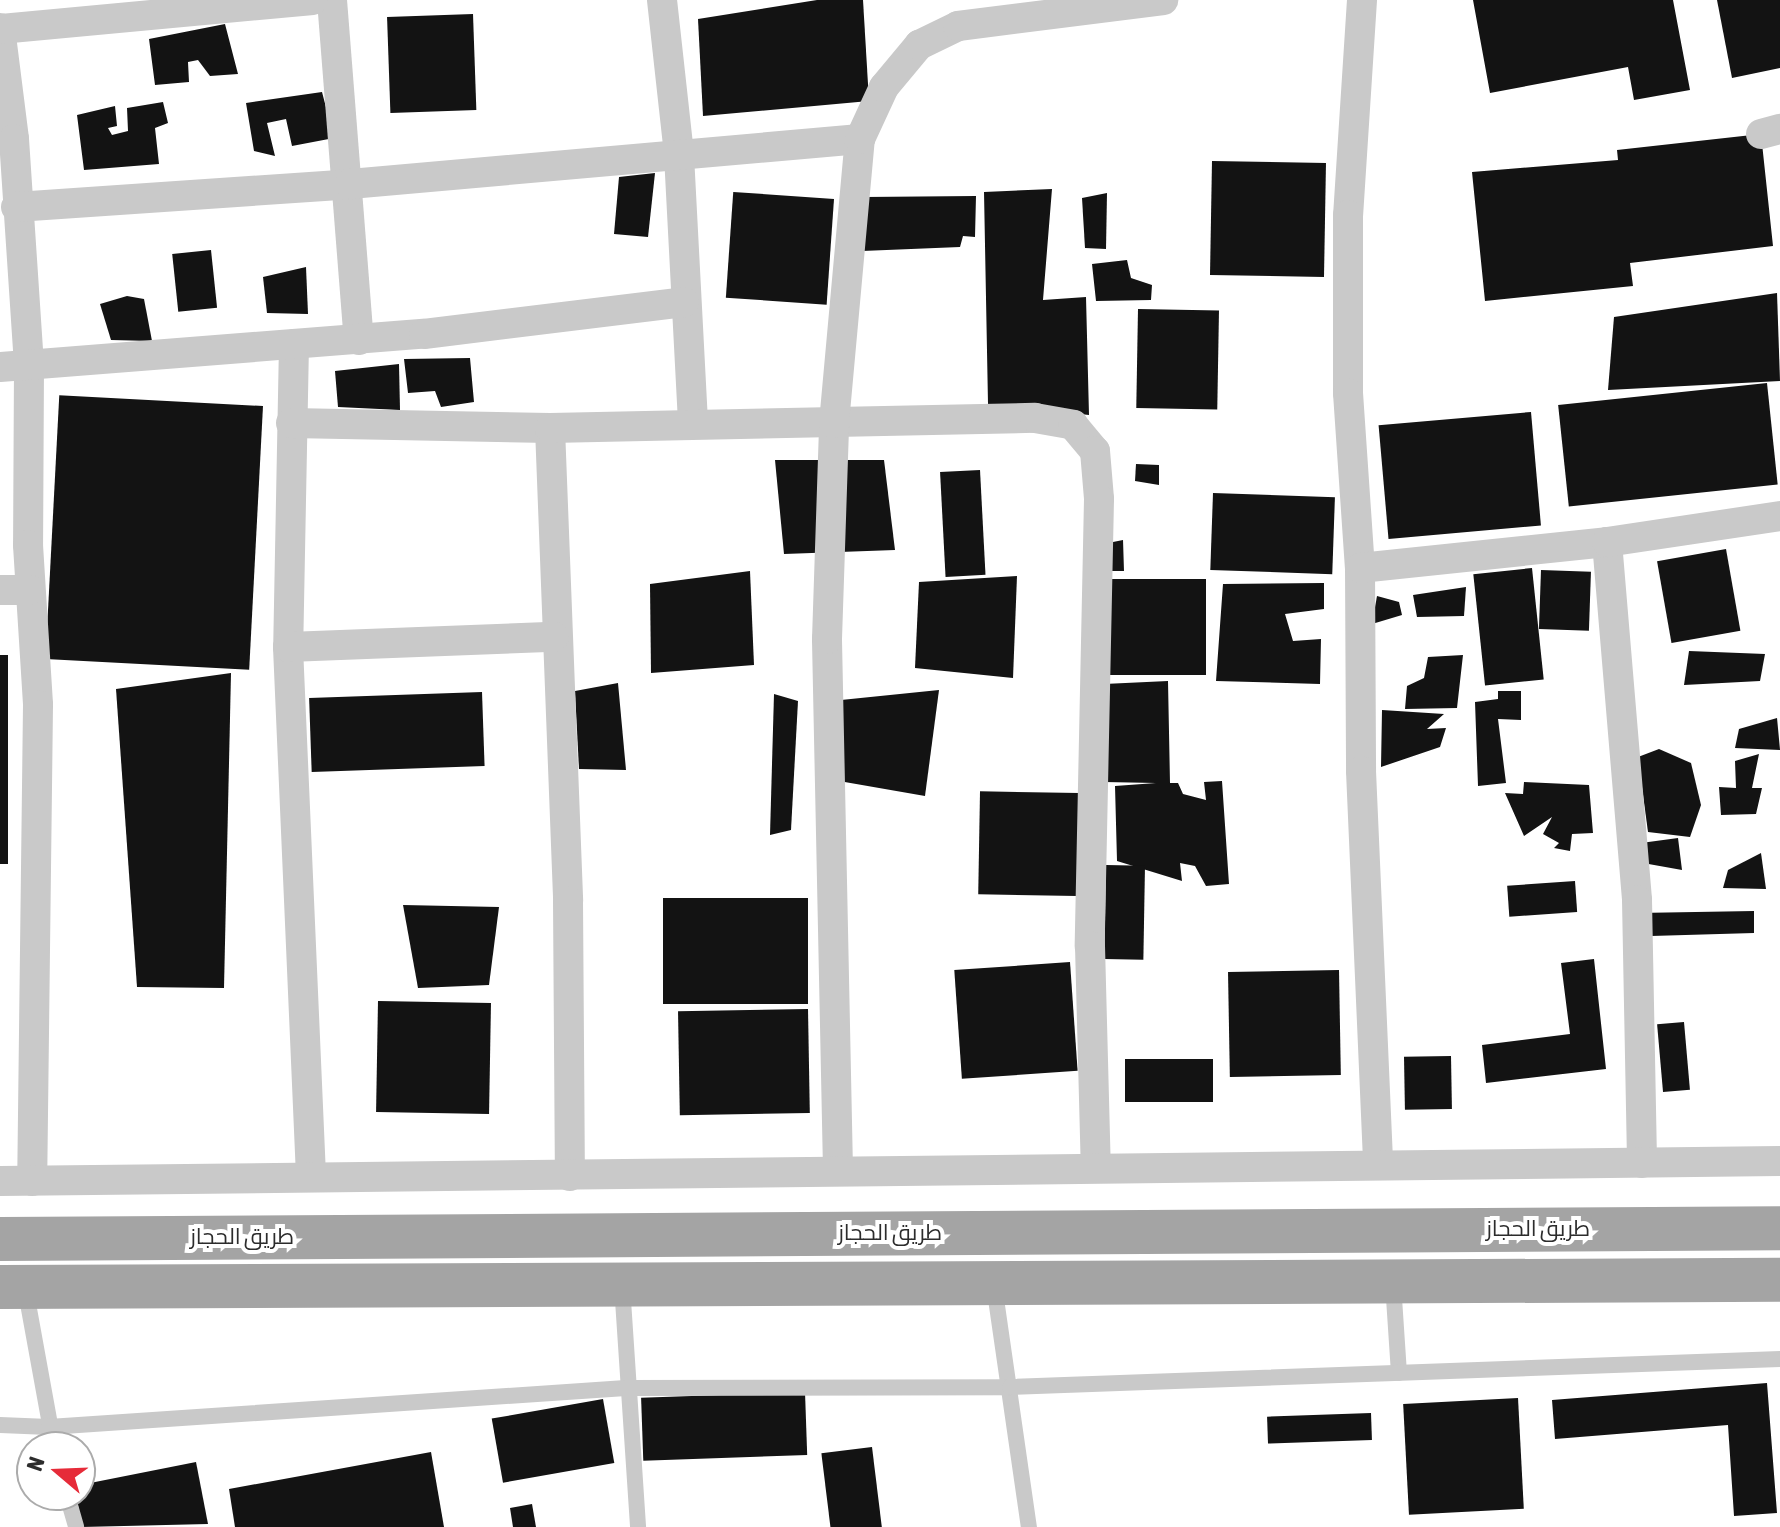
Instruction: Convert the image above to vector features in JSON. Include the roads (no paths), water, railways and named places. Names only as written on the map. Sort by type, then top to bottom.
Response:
[{"type":"main road","name":"طريق الحجاز","points":[[0,1239],[1780,1228]]},
{"type":"main road","points":[[13,1287],[1780,1280]]},
{"type":"street","points":[[32,1181],[39,891],[38,705],[15,590],[11,281],[16,207],[0,28],[313,0]]},
{"type":"street","points":[[332,0],[350,184],[359,340]]},
{"type":"street","points":[[662,0],[679,155],[684,302],[693,422]]},
{"type":"street","points":[[838,1170],[828,737],[834,423],[860,139],[884,87],[919,45],[958,26],[1163,0]]},
{"type":"street","points":[[1362,0],[1348,215],[1348,393],[1360,568],[1361,771],[1378,1165]]},
{"type":"street","points":[[16,207],[350,184],[860,139]]},
{"type":"street","points":[[14,366],[359,340],[684,302]]},
{"type":"street","points":[[294,344],[288,647],[311,1176]]},
{"type":"street","points":[[291,423],[550,428],[693,422],[834,423],[1035,418],[1073,425],[1095,451],[1099,499],[1090,946],[1096,1168]]},
{"type":"street","points":[[550,428],[554,637],[568,901],[570,1176]]},
{"type":"street","points":[[1360,568],[1607,542],[1780,516]]},
{"type":"street","points":[[1607,542],[1637,900],[1642,1163]]},
{"type":"street","points":[[288,647],[554,637]]},
{"type":"street","points":[[0,1181],[1780,1161]]},
{"type":"lane","points":[[1393,1282],[1399,1373]]},
{"type":"lane","points":[[622,1285],[626,1388],[638,1527]]},
{"type":"lane","points":[[994,1285],[1029,1527]]},
{"type":"lane","points":[[13,1287],[50,1431]]},
{"type":"lane","points":[[0,1425],[49,1427],[626,1388],[1010,1387],[1780,1359]]}]
